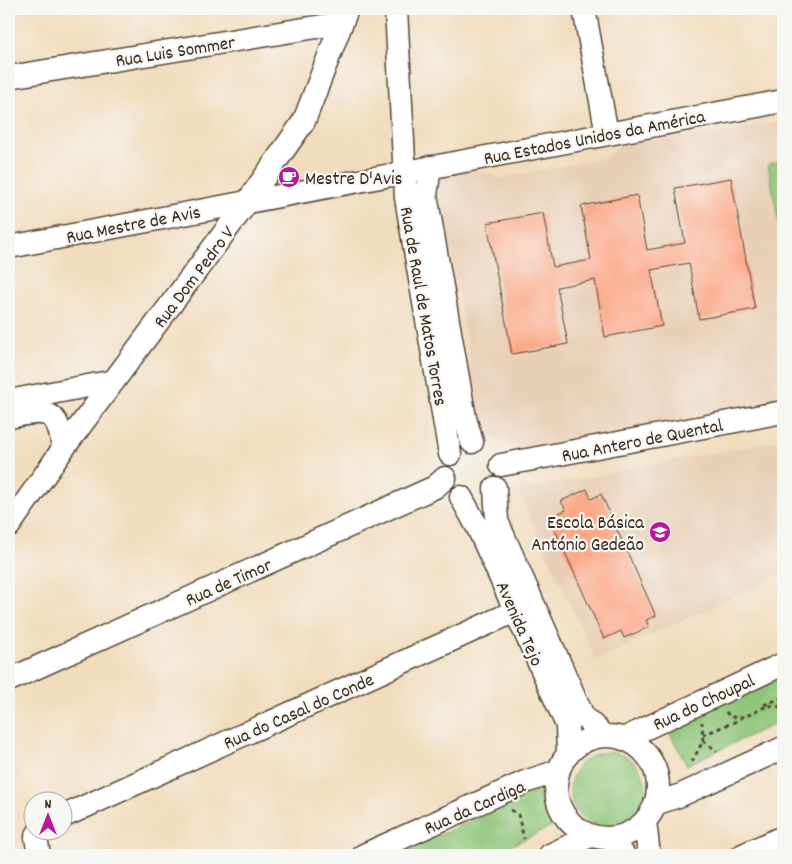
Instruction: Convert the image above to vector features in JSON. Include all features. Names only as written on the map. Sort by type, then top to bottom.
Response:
[{"type":"street","name":"Rua de Raul de Matos Torres","points":[[396,9],[406,198],[450,454]]},
{"type":"street","points":[[584,9],[607,134]]},
{"type":"street","name":"Rua Luis Sommer","points":[[9,77],[344,16]]},
{"type":"street","name":"Rua Dom Pedro V","points":[[9,526],[63,449],[248,201],[304,121],[344,16]]},
{"type":"street","name":"Rua Estados Unidos da América","points":[[405,172],[783,100]]},
{"type":"street","name":"Rua de Raul de Matos Torres","points":[[430,167],[426,195],[465,418],[472,442]]},
{"type":"street","name":"Rua Mestre de Avis","points":[[9,246],[405,172]]},
{"type":"street","points":[[9,401],[114,381]]},
{"type":"street","points":[[9,417],[37,412],[52,416],[61,428],[63,449]]},
{"type":"street","name":"Rua Antero de Quental","points":[[500,465],[783,412]]},
{"type":"street","points":[[472,442],[485,445],[495,453],[500,465],[500,477],[495,488],[486,496],[473,500],[461,497],[451,489],[445,478],[445,465],[450,454],[460,446],[472,442]]},
{"type":"street","name":"Rua de Timor","points":[[9,680],[435,488],[445,478]]},
{"type":"street","name":"Avenida Tejo","points":[[495,488],[498,521],[524,607],[567,725],[563,762]]},
{"type":"street","name":"Avenida Tejo","points":[[461,497],[524,607],[583,716],[614,737]]},
{"type":"street","name":"Rua do Casal do Conde","points":[[72,812],[524,607]]},
{"type":"street","name":"Rua do Choupal","points":[[614,737],[783,664]]},
{"type":"street","points":[[608,843],[572,825],[560,810],[555,790],[563,762],[584,741],[614,737],[641,749],[653,765],[658,784],[650,813],[649,855]]},
{"type":"street","points":[[550,855],[608,843],[629,833],[650,813],[681,795],[783,748]]},
{"type":"street","name":"Rua da Cardiga","points":[[364,855],[525,782],[563,762]]},
{"type":"street","points":[[743,855],[783,837]]},
{"type":"path","points":[[703,735],[746,717],[761,707],[783,697]]},
{"type":"path","points":[[761,707],[779,706],[783,708]]},
{"type":"path","points":[[725,710],[730,718],[746,717]]},
{"type":"path","points":[[692,762],[703,741],[702,719]]},
{"type":"path","points":[[703,741],[717,751]]},
{"type":"path","points":[[504,805],[518,814],[524,839]]},
{"type":"shaded area","points":[[783,121],[783,401],[522,449],[505,444],[476,423],[466,375],[472,374],[443,206],[436,207],[437,179],[440,175],[470,167],[500,178],[604,158],[619,146],[675,135],[674,129],[688,126],[698,138]]},
{"type":"shaded area","name":"Escola Básica António Gedeão","points":[[783,439],[783,574],[596,660],[518,491]]},
{"type":"green space","points":[[783,161],[783,247],[768,164]]},
{"type":"green space","points":[[783,675],[783,720],[687,765],[666,727]]},
{"type":"green space","points":[[608,752],[622,755],[635,763],[643,776],[646,790],[643,804],[635,817],[622,825],[608,828],[594,825],[581,817],[573,804],[570,790],[573,776],[581,763],[594,755]]},
{"type":"green space","points":[[536,791],[553,826],[490,855],[396,855]]},
{"type":"building","points":[[731,178],[755,309],[699,319],[689,263],[651,270],[662,326],[605,337],[595,280],[557,287],[568,344],[512,354],[487,223],[543,213],[553,267],[591,260],[581,206],[637,195],[647,250],[685,243],[675,188]]},
{"type":"building","points":[[587,489],[591,499],[601,494],[656,616],[646,620],[649,627],[624,638],[621,631],[604,639],[549,517],[566,510],[561,501]]},
{"type":"place","name":"Mestre D'Avis","points":[[289,177]]},
{"type":"place","name":"Escola Básica António Gedeão","points":[[660,532]]}]
